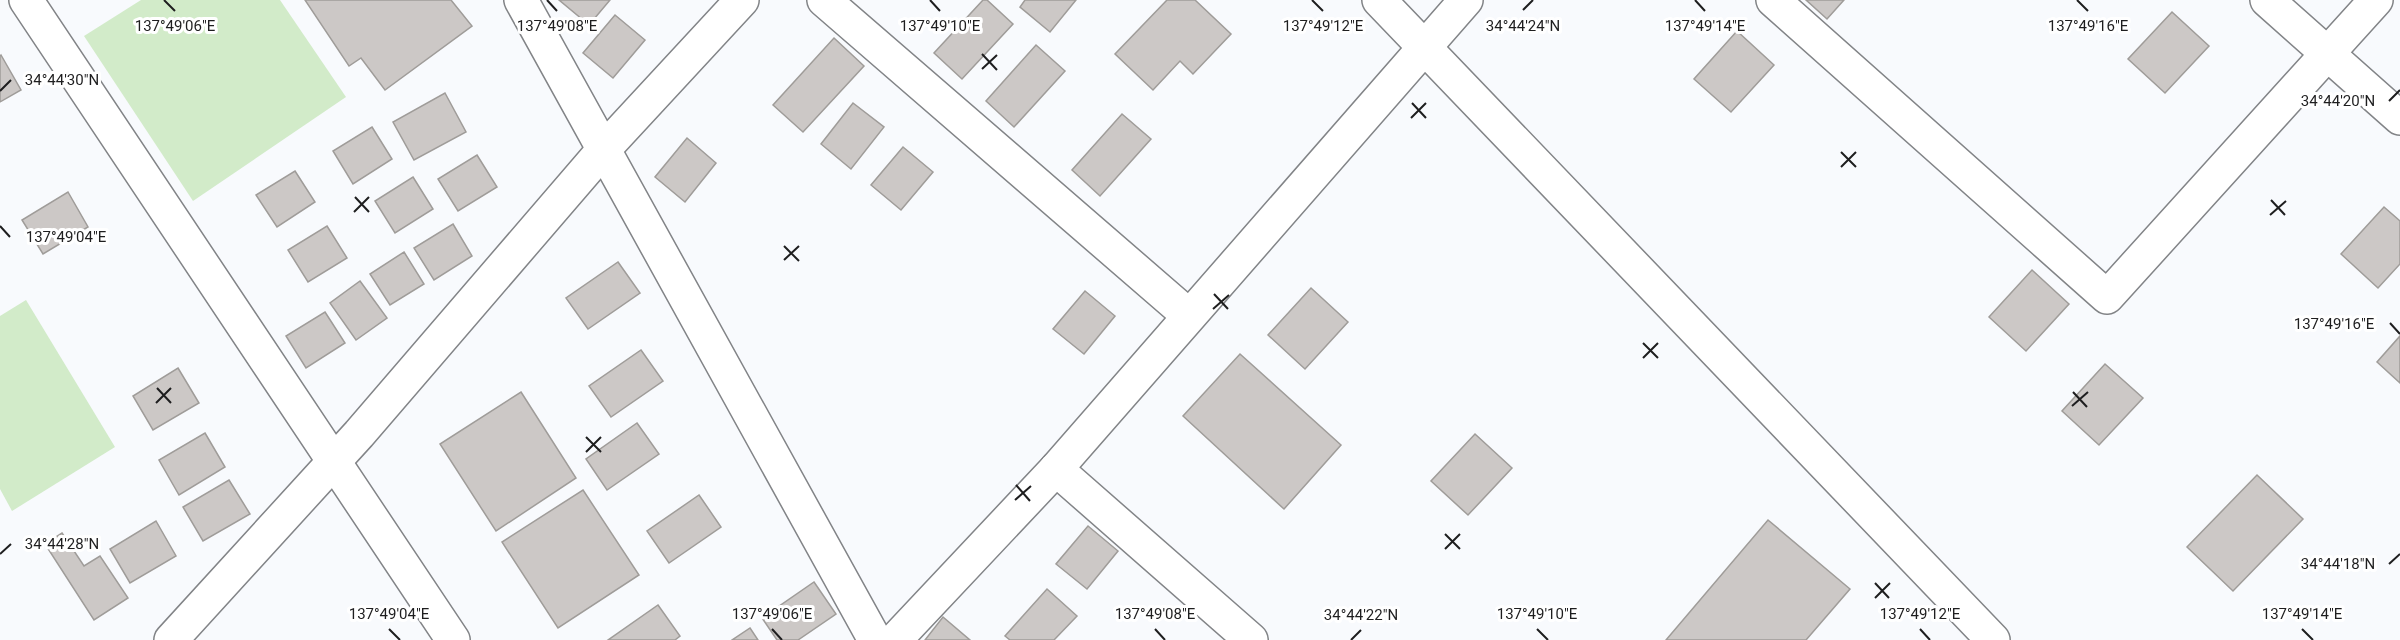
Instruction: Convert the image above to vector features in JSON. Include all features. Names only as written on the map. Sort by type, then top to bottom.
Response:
[{"type":"street","points":[[26,0],[453,640]]},
{"type":"street","points":[[521,0],[875,640]]},
{"type":"street","points":[[171,640],[334,461],[604,148],[742,0]]},
{"type":"street","points":[[824,0],[1188,315]]},
{"type":"street","points":[[1379,0],[1994,640]]},
{"type":"street","points":[[895,640],[1056,469],[1188,315],[1466,0]]},
{"type":"street","points":[[1773,0],[2107,297],[2376,0]]},
{"type":"street","points":[[2267,0],[2400,118]]},
{"type":"street","points":[[1056,469],[1251,640]]},
{"type":"green space","points":[[141,0],[280,0],[346,97],[193,201],[84,36]]},
{"type":"green space","points":[[26,300],[115,447],[12,511],[0,489],[0,316]]},
{"type":"building","points":[[305,0],[451,0],[472,26],[385,90],[361,58],[349,66]]},
{"type":"building","points":[[559,0],[610,0],[589,25]]},
{"type":"building","points":[[983,0],[987,0],[1013,24],[962,79],[934,53]]},
{"type":"building","points":[[1025,0],[1076,0],[1050,32],[1020,7]]},
{"type":"building","points":[[1167,0],[1195,0],[1231,34],[1193,74],[1180,61],[1153,90],[1115,54]]},
{"type":"building","points":[[1806,0],[1844,0],[1827,19]]},
{"type":"building","points":[[2172,12],[2209,46],[2165,93],[2128,59]]},
{"type":"building","points":[[615,15],[645,40],[613,78],[583,53]]},
{"type":"building","points":[[1737,31],[1774,65],[1731,112],[1694,79]]},
{"type":"building","points":[[834,38],[864,66],[803,132],[773,105]]},
{"type":"building","points":[[1036,45],[1065,71],[1014,127],[986,101]]},
{"type":"building","points":[[0,56],[21,90],[0,102]]},
{"type":"building","points":[[445,93],[466,132],[414,160],[393,122]]},
{"type":"building","points":[[853,103],[884,127],[851,169],[821,144]]},
{"type":"building","points":[[1122,114],[1151,139],[1100,196],[1072,170]]},
{"type":"building","points":[[372,127],[392,159],[353,184],[333,151]]},
{"type":"building","points":[[687,138],[716,163],[685,202],[655,177]]},
{"type":"building","points":[[903,147],[933,172],[901,210],[871,185]]},
{"type":"building","points":[[477,155],[497,187],[458,211],[438,179]]},
{"type":"building","points":[[295,171],[315,202],[277,227],[256,195]]},
{"type":"building","points":[[413,177],[433,209],[395,233],[375,201]]},
{"type":"building","points":[[68,192],[88,227],[43,254],[22,220]]},
{"type":"building","points":[[2384,207],[2400,221],[2400,264],[2378,288],[2341,254]]},
{"type":"building","points":[[453,224],[472,256],[434,280],[414,248]]},
{"type":"building","points":[[327,226],[347,258],[308,282],[288,250]]},
{"type":"building","points":[[404,252],[424,284],[390,305],[370,274]]},
{"type":"building","points":[[618,262],[640,293],[588,329],[566,298]]},
{"type":"building","points":[[2032,270],[2069,304],[2026,351],[1989,317]]},
{"type":"building","points":[[360,281],[387,318],[356,340],[330,303]]},
{"type":"building","points":[[1311,288],[1348,322],[1305,369],[1268,335]]},
{"type":"building","points":[[1085,291],[1115,316],[1084,354],[1053,329]]},
{"type":"building","points":[[325,312],[345,343],[306,368],[286,336]]},
{"type":"building","points":[[2400,336],[2400,383],[2377,362]]},
{"type":"building","points":[[641,350],[663,381],[611,417],[589,386]]},
{"type":"building","points":[[1240,354],[1341,445],[1284,509],[1183,416]]},
{"type":"building","points":[[2105,364],[2143,398],[2099,445],[2062,411]]},
{"type":"building","points":[[178,368],[199,403],[153,430],[133,396]]},
{"type":"building","points":[[521,392],[576,478],[496,531],[440,444]]},
{"type":"building","points":[[637,423],[659,454],[607,490],[586,459]]},
{"type":"building","points":[[205,433],[225,467],[179,495],[159,460]]},
{"type":"building","points":[[1475,434],[1512,468],[1468,515],[1431,481]]},
{"type":"building","points":[[2257,475],[2303,519],[2233,591],[2187,547]]},
{"type":"building","points":[[229,480],[250,514],[203,541],[183,507]]},
{"type":"building","points":[[583,490],[639,575],[558,628],[502,542]]},
{"type":"building","points":[[699,495],[721,527],[669,563],[647,531]]},
{"type":"building","points":[[1768,520],[1850,589],[1806,640],[1666,640]]},
{"type":"building","points":[[156,521],[176,556],[130,583],[110,549]]},
{"type":"building","points":[[1088,526],[1118,551],[1087,589],[1056,564]]},
{"type":"building","points":[[62,533],[84,566],[100,556],[128,598],[94,620],[45,544]]},
{"type":"building","points":[[814,582],[836,614],[798,640],[777,640],[762,618]]},
{"type":"building","points":[[1047,589],[1077,616],[1054,640],[1010,640],[1005,636]]},
{"type":"building","points":[[658,605],[680,636],[675,640],[608,640]]},
{"type":"building","points":[[943,617],[970,640],[925,640]]},
{"type":"building","points":[[750,628],[758,640],[732,640]]}]
